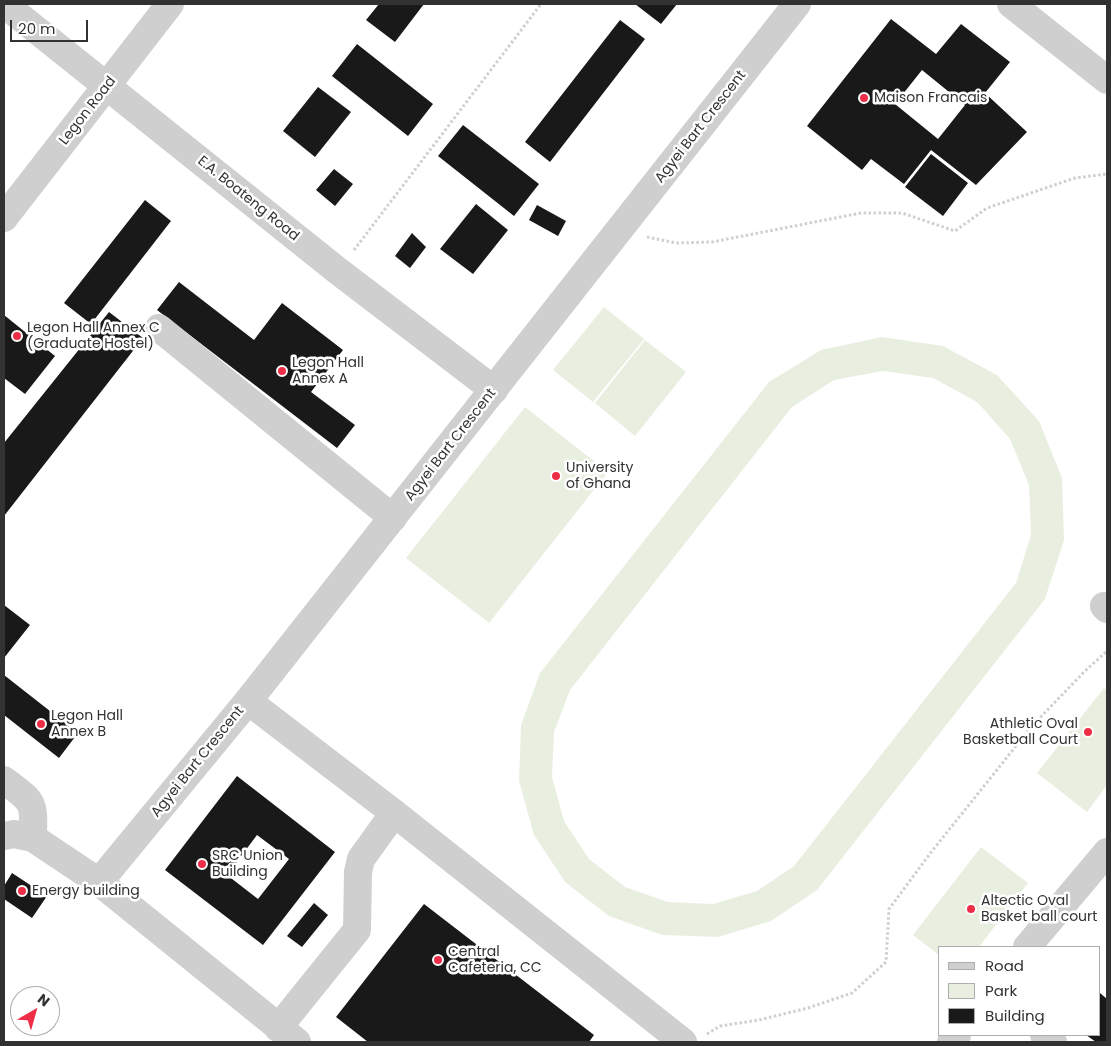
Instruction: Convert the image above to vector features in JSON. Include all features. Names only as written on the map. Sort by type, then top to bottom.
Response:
[{"type":"street","name":"E.A. Boateng Road","points":[[4,4],[338,271],[494,390]]},
{"type":"street","name":"Legon Road","points":[[4,218],[170,4]]},
{"type":"street","name":"Agyei Bart Crescent","points":[[99,882],[248,701],[797,4]]},
{"type":"street","points":[[1011,4],[1107,80]]},
{"type":"street","points":[[159,328],[393,518]]},
{"type":"street","points":[[248,701],[691,1040]]},
{"type":"street","points":[[4,780],[28,798],[33,806],[33,838]]},
{"type":"street","points":[[4,836],[14,834],[33,838],[99,882],[287,1035],[357,930],[358,872],[361,859],[394,813]]},
{"type":"street","points":[[1028,946],[1103,865]]},
{"type":"path","points":[[338,271],[541,4]]},
{"type":"path","points":[[619,231],[676,244],[712,242],[860,213],[902,213],[954,231],[987,208],[1075,178],[1107,174]]},
{"type":"path","points":[[691,1040],[720,1026],[758,1020],[808,1008],[852,993],[886,962],[889,909],[932,851],[1032,726],[1085,671],[1107,652]]},
{"type":"green space","points":[[604,307],[644,339],[593,402],[553,370]]},
{"type":"green space","points":[[882,337],[943,346],[997,375],[1039,421],[1062,478],[1064,540],[1045,599],[817,890],[771,921],[718,937],[662,935],[609,916],[565,882],[534,835],[519,781],[521,725],[540,673],[769,382],[821,350]],"holes":[[[883,371],[933,378],[977,402],[1010,439],[1029,485],[1031,535],[1016,583],[794,866],[757,891],[713,904],[668,902],[625,887],[589,859],[564,821],[552,777],[554,732],[570,690],[792,407],[834,380]]]},
{"type":"green space","points":[[645,340],[686,372],[635,436],[595,403]]},
{"type":"green space","points":[[525,407],[608,472],[489,623],[406,558]]},
{"type":"green space","name":"Athletic Oval Basketball Court","points":[[1104,688],[1107,691],[1107,785],[1087,812],[1037,773]]},
{"type":"green space","name":"Altectic Oval Basket ball court","points":[[981,847],[1028,883],[980,946],[938,946],[938,954],[913,935]]},
{"type":"building","points":[[379,4],[424,4],[395,42],[366,20]]},
{"type":"building","points":[[635,4],[677,4],[661,24]]},
{"type":"building","name":"Maison Francais","points":[[891,19],[936,54],[961,24],[1010,62],[985,93],[1027,132],[976,185],[931,150],[904,184],[871,159],[862,170],[807,126]],"holes":[[[922,70],[965,105],[938,139],[895,104]]]},
{"type":"building","points":[[620,20],[645,39],[550,162],[525,142]]},
{"type":"building","points":[[357,44],[433,104],[408,136],[332,76]]},
{"type":"building","points":[[318,87],[351,112],[315,157],[283,131]]},
{"type":"building","points":[[463,125],[539,184],[514,216],[438,156]]},
{"type":"building","points":[[931,154],[968,183],[943,216],[905,187]]},
{"type":"building","points":[[334,169],[353,184],[335,206],[316,190]]},
{"type":"building","points":[[145,200],[171,221],[91,324],[64,303]]},
{"type":"building","points":[[476,204],[508,230],[473,274],[440,249]]},
{"type":"building","points":[[537,205],[566,221],[558,236],[529,220]]},
{"type":"building","points":[[412,233],[426,247],[410,268],[395,256]]},
{"type":"building","name":"Legon Hall Annex A","points":[[179,282],[254,340],[282,303],[343,350],[311,392],[355,425],[337,448],[157,310]]},
{"type":"building","points":[[109,312],[143,338],[4,516],[4,443]]},
{"type":"building","name":"Legon Hall Annex C (Graduate Hostel)","points":[[4,315],[55,356],[25,394],[4,378]]},
{"type":"building","points":[[4,605],[30,625],[4,658]]},
{"type":"building","name":"Legon Hall Annex B","points":[[4,675],[78,733],[59,758],[4,715]]},
{"type":"building","name":"SRC Union Building","points":[[237,776],[335,852],[263,945],[165,870]],"holes":[[[257,835],[289,859],[258,899],[227,875]]]},
{"type":"building","name":"Energy building","points":[[12,873],[47,896],[32,918],[4,899],[4,886]]},
{"type":"building","points":[[314,903],[328,915],[302,947],[287,936]]},
{"type":"building","name":"Central Cafeteria, CC","points":[[424,904],[594,1035],[589,1042],[368,1042],[336,1017]]},
{"type":"building","points":[[1101,994],[1107,999],[1107,1042],[1096,1042],[1087,1036],[1101,1036]]},
{"type":"place","name":"Maison Francais","points":[[864,98]]},
{"type":"place","name":"Legon Hall Annex C (Graduate Hostel)","points":[[17,336]]},
{"type":"place","name":"Legon Hall Annex A","points":[[282,371]]},
{"type":"place","name":"University of Ghana","points":[[556,476]]},
{"type":"place","name":"Legon Hall Annex B","points":[[41,724]]},
{"type":"place","name":"Athletic Oval Basketball Court","points":[[1088,732]]},
{"type":"place","name":"SRC Union Building","points":[[202,864]]},
{"type":"place","name":"Energy building","points":[[22,891]]},
{"type":"place","name":"Altectic Oval Basket ball court","points":[[971,909]]},
{"type":"place","name":"Central Cafeteria, CC","points":[[438,960]]}]
